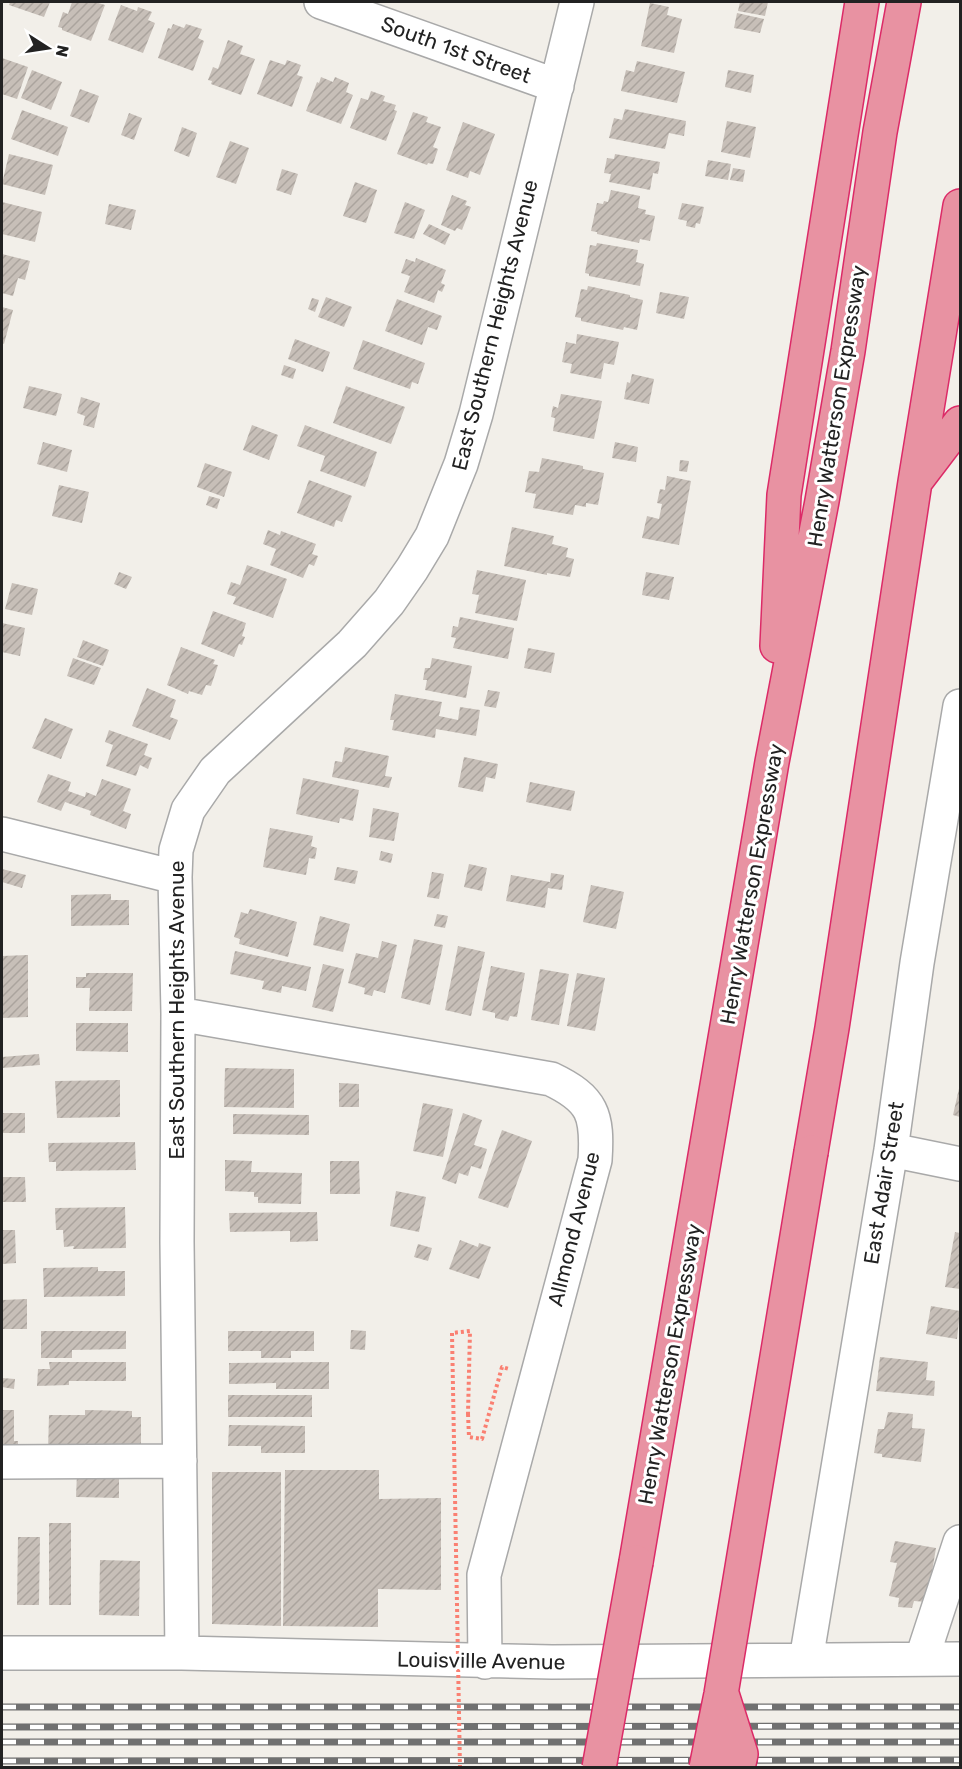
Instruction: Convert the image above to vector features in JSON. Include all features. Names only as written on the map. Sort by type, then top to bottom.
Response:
[{"type":"highway","points":[[771,762],[784,495],[862,2]]},
{"type":"highway","name":"Henry Watterson Expressway","points":[[599,1767],[636,1562],[771,762],[822,501],[848,351],[880,132],[904,2]]},
{"type":"highway","points":[[706,1767],[721,1694],[832,1028],[915,482],[960,206]]},
{"type":"highway","points":[[915,482],[960,423]]},
{"type":"highway","points":[[721,1694],[741,1754],[738,1767]]},
{"type":"street","name":"South 1st Street","points":[[321,2],[557,86]]},
{"type":"street","name":"East Southern Heights Avenue","points":[[182,1653],[177,1242],[178,1014],[174,877],[176,850],[188,810],[215,771],[352,644],[389,602],[432,536],[461,464],[476,414],[577,2]]},
{"type":"street","name":"East Adair Street","points":[[806,1660],[891,1150],[917,963],[955,773],[960,706]]},
{"type":"street","points":[[2,834],[174,877]]},
{"type":"street","name":"Allmond Avenue","points":[[178,1014],[551,1080],[572,1090],[591,1110],[597,1135],[595,1160],[484,1575],[485,1662]]},
{"type":"street","points":[[891,1150],[960,1164]]},
{"type":"street","points":[[2,1462],[180,1461]]},
{"type":"street","points":[[922,1658],[960,1542]]},
{"type":"street","name":"Louisville Avenue","points":[[2,1653],[182,1653],[485,1662],[960,1659]]},
{"type":"path","points":[[460,1767],[452,1333],[470,1331],[469,1437],[482,1438],[502,1367],[536,1375]]},
{"type":"building","points":[[10,2],[50,2],[44,17],[9,5]]},
{"type":"building","points":[[72,2],[95,2],[105,5],[91,41],[58,27],[63,12],[68,14]]},
{"type":"building","points":[[740,2],[768,2],[765,16],[738,11]]},
{"type":"building","points":[[650,3],[669,7],[667,15],[682,19],[674,53],[641,46]]},
{"type":"building","points":[[121,5],[137,11],[138,7],[152,12],[148,20],[155,23],[143,53],[108,40]]},
{"type":"building","points":[[737,13],[764,19],[760,33],[734,28]]},
{"type":"building","points":[[173,24],[184,28],[186,24],[202,29],[198,38],[204,41],[193,71],[158,58],[168,28],[171,29]]},
{"type":"building","points":[[228,40],[243,46],[240,54],[255,59],[241,95],[211,84],[212,81],[208,80],[213,67],[218,69]]},
{"type":"building","points":[[2,58],[28,67],[17,99],[2,94]]},
{"type":"building","points":[[270,60],[285,65],[287,60],[301,65],[297,75],[303,77],[292,107],[257,94]]},
{"type":"building","points":[[637,61],[685,72],[677,103],[621,91],[626,70],[634,72]]},
{"type":"building","points":[[32,70],[62,82],[51,110],[21,98]]},
{"type":"building","points":[[728,70],[754,75],[751,93],[725,87]]},
{"type":"building","points":[[321,77],[333,82],[335,77],[349,83],[346,92],[353,95],[341,124],[306,111]]},
{"type":"building","points":[[80,89],[99,96],[89,123],[70,116]]},
{"type":"building","points":[[371,91],[385,96],[383,101],[396,105],[394,110],[397,111],[386,141],[350,128],[361,98],[368,100]]},
{"type":"building","points":[[625,109],[686,121],[684,136],[669,133],[665,149],[609,138],[614,118],[622,120]]},
{"type":"building","points":[[22,110],[68,127],[58,156],[11,139]]},
{"type":"building","points":[[413,112],[428,117],[426,122],[441,127],[433,147],[438,149],[433,164],[428,163],[427,165],[397,154]]},
{"type":"building","points":[[129,113],[142,118],[134,140],[121,135]]},
{"type":"building","points":[[727,121],[756,127],[750,158],[721,152]]},
{"type":"building","points":[[463,122],[495,134],[480,175],[470,171],[468,178],[446,170]]},
{"type":"building","points":[[182,127],[197,133],[189,157],[174,151]]},
{"type":"building","points":[[230,141],[249,148],[236,184],[216,177]]},
{"type":"building","points":[[9,154],[53,165],[45,195],[2,184]]},
{"type":"building","points":[[615,154],[660,162],[658,174],[653,173],[650,190],[609,182],[611,174],[604,173],[607,158],[614,159]]},
{"type":"building","points":[[708,160],[731,164],[728,180],[705,176]]},
{"type":"building","points":[[733,168],[745,170],[743,182],[730,180]]},
{"type":"building","points":[[282,169],[298,174],[291,195],[276,190]]},
{"type":"building","points":[[355,182],[377,190],[366,223],[343,216]]},
{"type":"building","points":[[611,190],[640,196],[638,208],[646,210],[645,214],[655,216],[650,241],[640,239],[639,243],[591,231],[597,203],[608,202]]},
{"type":"building","points":[[452,195],[467,201],[465,205],[471,207],[462,230],[457,228],[455,231],[441,225]]},
{"type":"building","points":[[2,202],[42,212],[35,242],[2,234]]},
{"type":"building","points":[[405,202],[425,210],[414,239],[394,233]]},
{"type":"building","points":[[682,203],[704,207],[700,224],[696,223],[695,228],[686,226],[687,221],[678,219]]},
{"type":"building","points":[[109,204],[136,210],[131,230],[105,224]]},
{"type":"building","points":[[429,224],[450,234],[445,245],[423,234]]},
{"type":"building","points":[[597,243],[638,250],[636,262],[644,264],[640,286],[589,276],[585,273],[590,245],[596,246]]},
{"type":"building","points":[[2,254],[30,261],[25,280],[18,278],[13,296],[2,293]]},
{"type":"building","points":[[416,258],[446,270],[441,283],[445,285],[442,292],[438,290],[434,303],[404,292],[410,276],[401,273],[406,259],[415,262]]},
{"type":"building","points":[[588,286],[643,300],[637,330],[624,327],[623,330],[581,321],[581,318],[575,317],[581,289],[587,290]]},
{"type":"building","points":[[660,292],[689,297],[684,319],[656,313]]},
{"type":"building","points":[[326,297],[352,307],[344,327],[318,317]]},
{"type":"building","points":[[312,298],[319,300],[315,312],[308,309]]},
{"type":"building","points":[[397,299],[442,316],[437,330],[428,327],[422,345],[385,331]]},
{"type":"building","points":[[2,307],[13,310],[4,344],[2,343]]},
{"type":"building","points":[[577,334],[619,342],[614,365],[604,363],[601,379],[570,373],[572,364],[562,362],[566,342],[576,344]]},
{"type":"building","points":[[295,339],[330,352],[323,372],[288,359]]},
{"type":"building","points":[[363,340],[425,363],[418,384],[412,382],[410,389],[353,369]]},
{"type":"building","points":[[284,365],[296,369],[293,379],[281,375]]},
{"type":"building","points":[[632,374],[654,379],[649,404],[624,399],[627,382],[630,383]]},
{"type":"building","points":[[29,386],[62,394],[56,416],[23,408]]},
{"type":"building","points":[[346,386],[405,407],[391,444],[333,423]]},
{"type":"building","points":[[561,394],[602,401],[594,439],[553,431],[555,418],[551,417],[553,406],[558,408]]},
{"type":"building","points":[[81,397],[100,403],[94,428],[83,425],[85,416],[77,413]]},
{"type":"building","points":[[252,425],[278,435],[269,460],[243,450]]},
{"type":"building","points":[[305,425],[377,452],[365,487],[320,471],[325,456],[297,446]]},
{"type":"building","points":[[43,442],[72,450],[67,472],[37,464]]},
{"type":"building","points":[[615,442],[638,447],[636,462],[612,458]]},
{"type":"building","points":[[542,458],[583,466],[583,469],[604,473],[598,505],[586,503],[586,507],[575,505],[573,515],[533,508],[536,494],[525,492],[529,471],[539,472]]},
{"type":"building","points":[[680,460],[689,461],[687,472],[679,471]]},
{"type":"building","points":[[205,463],[232,472],[224,497],[197,487]]},
{"type":"building","points":[[667,476],[691,481],[679,545],[642,538],[647,516],[659,519],[662,504],[657,503],[660,489],[665,490]]},
{"type":"building","points":[[309,480],[352,496],[342,522],[336,520],[334,527],[297,513]]},
{"type":"building","points":[[59,485],[89,492],[82,523],[52,516]]},
{"type":"building","points":[[209,496],[220,499],[217,509],[206,505]]},
{"type":"building","points":[[512,527],[554,536],[552,544],[568,548],[566,557],[574,559],[570,577],[547,573],[547,575],[504,566]]},
{"type":"building","points":[[268,530],[280,535],[281,531],[316,544],[312,554],[318,556],[314,566],[309,564],[303,578],[270,565],[276,549],[263,544]]},
{"type":"building","points":[[247,565],[287,579],[273,618],[233,604],[236,597],[227,594],[231,582],[240,585]]},
{"type":"building","points":[[477,570],[526,580],[517,621],[475,613],[479,595],[472,594]]},
{"type":"building","points":[[119,572],[132,577],[126,589],[114,584]]},
{"type":"building","points":[[646,572],[674,577],[669,600],[642,595]]},
{"type":"building","points":[[12,583],[38,589],[32,615],[5,609]]},
{"type":"building","points":[[213,611],[246,623],[242,636],[245,637],[242,645],[239,644],[234,657],[201,644]]},
{"type":"building","points":[[460,617],[514,628],[508,659],[453,648],[456,638],[451,637],[453,626],[458,627]]},
{"type":"building","points":[[2,623],[25,628],[20,656],[2,652]]},
{"type":"building","points":[[83,640],[109,650],[103,666],[77,657]]},
{"type":"building","points":[[181,647],[215,660],[213,664],[218,665],[211,686],[206,685],[202,695],[189,691],[188,694],[167,685]]},
{"type":"building","points":[[528,648],[555,653],[551,673],[524,668]]},
{"type":"building","points":[[73,658],[101,668],[94,685],[67,676]]},
{"type":"building","points":[[432,658],[472,666],[466,698],[425,690],[427,680],[423,680],[425,668],[430,668]]},
{"type":"building","points":[[147,688],[176,700],[170,717],[178,720],[170,740],[132,726]]},
{"type":"building","points":[[488,690],[500,692],[496,708],[484,706]]},
{"type":"building","points":[[395,694],[442,702],[439,716],[458,720],[460,707],[480,710],[476,736],[436,729],[435,738],[392,730],[394,720],[390,720]]},
{"type":"building","points":[[45,718],[73,729],[61,759],[32,748]]},
{"type":"building","points":[[109,730],[148,744],[144,755],[152,758],[148,769],[140,765],[136,776],[106,766],[113,745],[105,742]]},
{"type":"building","points":[[345,747],[389,756],[385,776],[392,777],[389,788],[332,777],[335,761],[342,762]]},
{"type":"building","points":[[464,757],[498,764],[495,779],[486,777],[483,792],[458,787]]},
{"type":"building","points":[[48,774],[71,782],[68,791],[85,797],[86,792],[96,796],[102,779],[131,789],[123,811],[131,814],[126,829],[90,815],[91,811],[65,802],[61,811],[37,802]]},
{"type":"building","points":[[303,778],[359,790],[353,821],[340,818],[339,823],[296,814]]},
{"type":"building","points":[[530,782],[575,791],[571,811],[526,802]]},
{"type":"building","points":[[373,808],[399,813],[394,841],[369,837]]},
{"type":"building","points":[[270,828],[313,836],[311,846],[317,848],[315,859],[309,858],[306,875],[263,867]]},
{"type":"building","points":[[381,851],[393,854],[391,863],[379,860]]},
{"type":"building","points":[[469,864],[487,868],[482,891],[464,887]]},
{"type":"building","points":[[337,867],[358,871],[355,884],[334,880]]},
{"type":"building","points":[[2,869],[26,875],[22,888],[2,882]]},
{"type":"building","points":[[432,872],[444,874],[439,899],[427,897]]},
{"type":"building","points":[[551,873],[564,875],[562,890],[548,888],[545,908],[506,901],[511,875],[550,882]]},
{"type":"building","points":[[591,885],[624,892],[616,929],[583,922]]},
{"type":"building","points":[[111,894],[111,900],[129,900],[129,925],[71,926],[71,895]]},
{"type":"building","points":[[250,909],[297,922],[288,957],[239,944],[240,939],[234,937],[241,912],[248,914]]},
{"type":"building","points":[[437,914],[448,916],[445,928],[434,926]]},
{"type":"building","points":[[320,916],[350,924],[343,952],[313,945]]},
{"type":"building","points":[[414,939],[443,945],[430,1005],[401,998]]},
{"type":"building","points":[[382,941],[397,945],[385,993],[374,990],[372,996],[364,994],[365,988],[348,983],[356,953],[378,958]]},
{"type":"building","points":[[458,946],[485,952],[471,1016],[445,1010]]},
{"type":"building","points":[[235,951],[311,967],[306,991],[282,986],[281,993],[262,989],[264,981],[230,974]]},
{"type":"building","points":[[28,955],[28,1017],[2,1018],[2,956]]},
{"type":"building","points":[[323,964],[344,969],[333,1012],[312,1007]]},
{"type":"building","points":[[491,966],[525,973],[517,1017],[510,1016],[508,1021],[495,1018],[495,1013],[482,1010]]},
{"type":"building","points":[[540,969],[569,974],[559,1025],[531,1020]]},
{"type":"building","points":[[86,973],[133,973],[132,1011],[89,1011],[90,988],[76,988],[76,977],[86,977]]},
{"type":"building","points":[[577,973],[605,978],[595,1031],[567,1026]]},
{"type":"building","points":[[76,1023],[128,1023],[128,1052],[76,1051]]},
{"type":"building","points":[[39,1054],[40,1065],[2,1068],[2,1057]]},
{"type":"building","points":[[225,1068],[294,1069],[294,1108],[224,1107]]},
{"type":"building","points":[[120,1080],[120,1117],[57,1118],[55,1081]]},
{"type":"building","points":[[339,1083],[359,1084],[359,1107],[339,1107]]},
{"type":"building","points":[[960,1084],[960,1117],[953,1115]]},
{"type":"building","points":[[423,1103],[453,1109],[443,1157],[413,1151]]},
{"type":"building","points":[[2,1113],[25,1113],[25,1133],[2,1133]]},
{"type":"building","points":[[463,1113],[482,1120],[474,1145],[487,1149],[481,1169],[471,1166],[468,1176],[459,1173],[456,1184],[442,1179]]},
{"type":"building","points":[[233,1114],[309,1115],[309,1135],[233,1134]]},
{"type":"building","points":[[502,1130],[532,1141],[508,1208],[478,1198]]},
{"type":"building","points":[[135,1142],[136,1170],[56,1171],[56,1162],[49,1162],[48,1143]]},
{"type":"building","points":[[225,1160],[252,1161],[251,1172],[302,1173],[301,1204],[258,1203],[258,1197],[254,1197],[254,1192],[225,1191]]},
{"type":"building","points":[[330,1161],[359,1161],[360,1194],[330,1194]]},
{"type":"building","points":[[2,1177],[25,1177],[26,1202],[2,1202]]},
{"type":"building","points":[[396,1191],[426,1197],[419,1232],[390,1226]]},
{"type":"building","points":[[125,1207],[126,1248],[73,1249],[74,1246],[64,1247],[63,1230],[56,1230],[55,1208]]},
{"type":"building","points":[[317,1212],[318,1241],[290,1242],[290,1231],[230,1232],[229,1213]]},
{"type":"building","points":[[2,1230],[15,1230],[16,1263],[2,1264]]},
{"type":"building","points":[[955,1232],[960,1233],[960,1289],[945,1287]]},
{"type":"building","points":[[460,1240],[478,1247],[479,1243],[491,1247],[479,1279],[449,1269]]},
{"type":"building","points":[[418,1244],[432,1248],[428,1261],[414,1257]]},
{"type":"building","points":[[98,1267],[98,1271],[125,1271],[125,1296],[44,1297],[43,1268]]},
{"type":"building","points":[[27,1299],[27,1329],[2,1329],[2,1300]]},
{"type":"building","points":[[931,1306],[960,1311],[957,1339],[926,1334]]},
{"type":"building","points":[[351,1330],[366,1331],[365,1350],[350,1349]]},
{"type":"building","points":[[41,1331],[126,1331],[126,1349],[72,1350],[72,1358],[41,1358]]},
{"type":"building","points":[[228,1331],[314,1331],[314,1351],[291,1351],[291,1358],[261,1358],[261,1351],[228,1351]]},
{"type":"building","points":[[880,1357],[928,1362],[926,1380],[935,1381],[934,1396],[876,1391]]},
{"type":"building","points":[[49,1362],[126,1362],[126,1381],[69,1381],[69,1385],[37,1386],[38,1369],[50,1369]]},
{"type":"building","points":[[329,1362],[329,1389],[276,1389],[276,1383],[229,1384],[229,1363]]},
{"type":"building","points":[[2,1378],[15,1379],[14,1389],[2,1387]]},
{"type":"building","points":[[228,1395],[312,1395],[312,1417],[228,1417]]},
{"type":"building","points":[[2,1410],[14,1410],[14,1441],[18,1441],[18,1451],[2,1454]]},
{"type":"building","points":[[85,1410],[132,1411],[132,1417],[141,1417],[141,1446],[48,1451],[49,1415],[85,1415]]},
{"type":"building","points":[[888,1412],[913,1414],[912,1428],[925,1429],[921,1462],[882,1457],[882,1454],[874,1453],[878,1429],[884,1429]]},
{"type":"building","points":[[229,1425],[305,1426],[305,1453],[261,1453],[261,1446],[228,1446]]},
{"type":"building","points":[[285,1470],[379,1470],[379,1499],[441,1498],[441,1590],[378,1589],[378,1627],[283,1626]]},
{"type":"building","points":[[212,1472],[281,1472],[281,1626],[212,1624]]},
{"type":"building","points":[[77,1473],[119,1474],[119,1498],[76,1497]]},
{"type":"building","points":[[49,1523],[71,1523],[71,1605],[49,1605]]},
{"type":"building","points":[[18,1537],[40,1537],[39,1605],[17,1605]]},
{"type":"building","points":[[895,1541],[936,1548],[927,1602],[914,1601],[912,1608],[898,1607],[899,1598],[889,1596],[897,1563],[890,1562]]},
{"type":"building","points":[[100,1560],[140,1561],[139,1616],[99,1615]]},
{"type":"railway","points":[[2,1707],[960,1707]]},
{"type":"railway","points":[[2,1727],[960,1726]]},
{"type":"railway","points":[[2,1742],[960,1742]]},
{"type":"railway","points":[[2,1761],[960,1760]]}]
